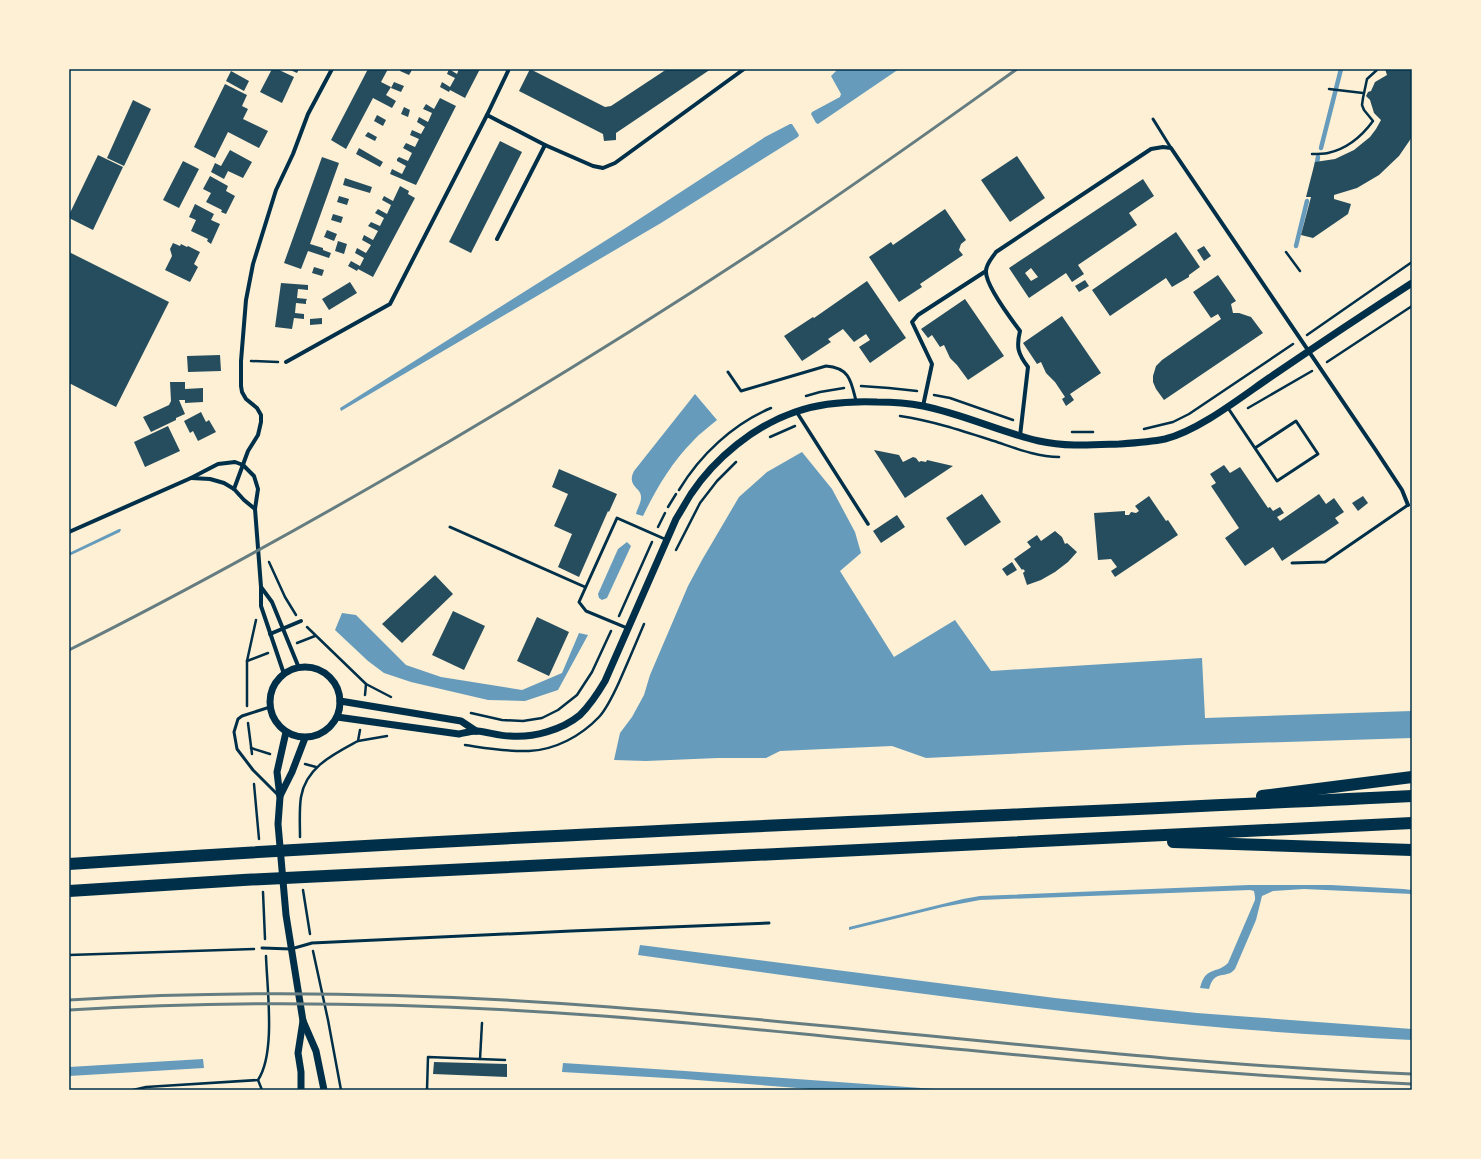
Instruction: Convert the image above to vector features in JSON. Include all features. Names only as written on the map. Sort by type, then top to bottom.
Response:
[{"type":"highway","points":[[1166,808],[1412,777]]},
{"type":"highway","points":[[69,864],[320,848],[1412,796]]},
{"type":"highway","points":[[69,891],[243,880],[1412,823]]},
{"type":"highway","points":[[1094,839],[1412,850]]},
{"type":"street","points":[[234,489],[248,451],[258,435],[261,422],[261,415],[257,408],[246,399],[242,392],[241,361],[246,300],[253,264],[276,190],[293,154],[308,114],[332,69]]},
{"type":"street","points":[[286,362],[390,304],[510,69]]},
{"type":"street","points":[[487,115],[545,145],[593,166],[603,168],[615,163],[744,69]]},
{"type":"street","points":[[497,238],[545,145]]},
{"type":"street","points":[[1020,436],[1028,366],[1020,357],[1017,342],[1020,331],[988,283],[986,271],[989,262],[996,252],[1152,149],[1163,146],[1172,148],[1402,490],[1408,505]]},
{"type":"street","points":[[923,406],[932,364],[912,322],[918,315],[986,271]]},
{"type":"street","points":[[337,717],[459,734],[476,731],[512,737],[527,736],[550,731],[572,720],[580,714],[597,695],[605,680],[676,519],[691,494],[713,467],[729,452],[754,433],[776,420],[796,412],[833,403],[856,401],[898,403],[923,406],[972,419],[1020,436],[1064,445],[1147,442],[1164,439],[1181,434],[1227,406],[1412,283]]},
{"type":"street","points":[[796,412],[868,524]]},
{"type":"street","points":[[69,532],[191,478],[218,464],[235,462],[243,465],[250,471],[256,481],[258,489],[255,509],[261,606],[284,674]]},
{"type":"street","points":[[191,478],[224,483],[234,489],[255,509]]},
{"type":"street","points":[[261,587],[272,602],[299,668]]},
{"type":"street","points":[[270,634],[301,621]]},
{"type":"street","points":[[299,668],[312,668],[330,677],[337,688],[340,701],[337,717],[331,725],[324,732],[305,738],[286,732],[275,721],[270,707],[271,692],[274,685],[284,674],[299,668]]},
{"type":"street","points":[[340,701],[461,721],[476,731]]},
{"type":"street","points":[[286,732],[277,772],[280,797],[278,824],[286,915],[303,1021],[316,1051],[324,1090]]},
{"type":"street","points":[[280,797],[292,772],[305,738]]},
{"type":"street","points":[[301,1090],[301,1072],[298,1053],[303,1021]]},
{"type":"lane","points":[[1153,119],[1172,148]]},
{"type":"lane","points":[[728,372],[741,391],[826,366],[839,369],[846,373],[853,386],[856,401]]},
{"type":"lane","points":[[1227,406],[1276,481],[1318,454],[1296,421],[1255,448]]},
{"type":"lane","points":[[1292,563],[1325,562],[1408,505]]},
{"type":"lane","points":[[628,629],[586,611],[579,602],[585,588],[617,518],[667,540]]},
{"type":"lane","points":[[450,527],[585,588]]},
{"type":"lane","points":[[270,707],[242,716],[238,719],[234,732],[237,749],[253,770],[280,797]]},
{"type":"lane","points":[[264,948],[291,949],[312,943],[769,923]]},
{"type":"path","points":[[1312,154],[1328,153],[1342,149],[1368,128],[1373,121],[1362,105],[1363,94],[1367,79],[1378,69]]},
{"type":"path","points":[[1331,89],[1363,94]]},
{"type":"path","points":[[1286,252],[1300,271]]},
{"type":"path","points":[[1141,430],[1168,423],[1189,414],[1412,262]]},
{"type":"path","points":[[241,361],[286,362]]},
{"type":"path","points":[[801,397],[853,386],[902,389],[950,398],[1021,423]]},
{"type":"path","points":[[464,712],[502,720],[523,721],[542,718],[558,710],[578,695],[592,672],[662,519],[680,486],[700,460],[721,439],[746,422],[772,408]]},
{"type":"path","points":[[898,415],[954,428],[1027,452],[1041,455],[1062,456]]},
{"type":"path","points":[[764,441],[802,423]]},
{"type":"path","points":[[1070,432],[1098,432]]},
{"type":"path","points":[[674,556],[700,503],[717,481],[741,457]]},
{"type":"path","points":[[257,545],[269,560],[285,597],[301,621],[315,636]]},
{"type":"path","points":[[247,661],[255,622],[261,606]]},
{"type":"path","points":[[460,744],[505,750],[530,751],[549,748],[582,732],[599,717],[610,702],[646,618]]},
{"type":"path","points":[[366,684],[396,699]]},
{"type":"path","points":[[358,741],[394,736]]},
{"type":"path","points":[[251,748],[259,847]]},
{"type":"path","points":[[300,838],[301,796],[308,779],[316,768]]},
{"type":"path","points":[[302,884],[340,1090]]},
{"type":"path","points":[[258,1080],[264,1071],[270,1034],[264,948],[262,885]]},
{"type":"path","points":[[69,955],[264,948]]},
{"type":"path","points":[[480,1059],[482,1023]]},
{"type":"path","points":[[427,1090],[428,1057],[505,1060]]},
{"type":"path","points":[[133,1090],[146,1087],[258,1080]]},
{"type":"path","points":[[258,1080],[262,1090]]},
{"type":"water","points":[[838,69],[899,69],[818,124],[811,114],[812,112],[840,97],[841,94],[831,76]]},
{"type":"water","points":[[792,124],[799,135],[798,137],[661,223],[341,411],[340,408],[624,229],[765,137]]},
{"type":"water","points":[[695,394],[717,420],[685,449],[671,467],[653,496],[643,516],[636,514],[641,494],[633,484],[632,476],[634,471]]},
{"type":"water","points":[[802,452],[832,489],[855,532],[861,553],[840,571],[894,657],[955,620],[991,671],[1202,658],[1205,718],[1412,711],[1412,738],[1186,745],[926,758],[892,746],[780,751],[766,758],[646,761],[614,760],[620,733],[632,717],[644,695],[650,675],[688,586],[739,497],[767,472]]},
{"type":"water","points":[[121,529],[120,532],[69,556],[69,553]]},
{"type":"water","points":[[627,542],[631,546],[607,598],[602,600],[599,598],[598,594],[618,549]]},
{"type":"water","points":[[342,613],[356,615],[406,665],[441,677],[522,690],[562,673],[579,633],[588,635],[558,690],[525,701],[488,700],[411,682],[384,673],[368,661],[335,630]]},
{"type":"water","points":[[1249,885],[1331,885],[1412,890],[1412,894],[1304,889],[1273,891],[1262,896],[1256,920],[1235,969],[1228,974],[1217,976],[1211,983],[1209,989],[1200,988],[1202,981],[1208,973],[1224,967],[1228,963],[1255,900],[1254,891],[980,900],[943,907],[849,930],[849,927],[980,896]]},
{"type":"water","points":[[640,945],[1055,998],[1197,1013],[1412,1029],[1412,1040],[1302,1034],[1220,1027],[1124,1018],[985,1002],[638,955]]},
{"type":"water","points":[[203,1059],[204,1068],[69,1076],[69,1067]]},
{"type":"water","points":[[563,1063],[949,1090],[823,1090],[684,1079],[562,1072]]},
{"type":"building","points":[[272,69],[277,69],[294,77],[282,103],[260,92]]},
{"type":"building","points":[[288,69],[299,69],[297,73]]},
{"type":"building","points":[[368,69],[388,69],[381,82],[391,87],[386,95],[396,101],[392,108],[373,98],[346,149],[331,140]]},
{"type":"building","points":[[401,69],[412,70],[409,75],[400,71]]},
{"type":"building","points":[[449,69],[457,74],[459,69],[480,69],[465,98],[450,90],[449,92],[440,87],[442,82],[450,87],[455,78],[447,74]]},
{"type":"building","points":[[530,69],[605,107],[611,106],[667,69],[711,69],[616,133],[616,140],[604,141],[603,134],[519,91]]},
{"type":"building","points":[[1385,69],[1412,69],[1412,137],[1399,156],[1379,175],[1357,188],[1334,195],[1334,199],[1351,204],[1348,214],[1313,238],[1301,235],[1311,197],[1306,197],[1315,162],[1335,159],[1354,150],[1370,137],[1381,120],[1374,113],[1370,100],[1366,96],[1368,92],[1371,91],[1375,82],[1387,75]]},
{"type":"building","points":[[231,71],[249,81],[244,91],[226,81]]},
{"type":"building","points":[[394,82],[404,86],[401,92],[391,88]]},
{"type":"building","points":[[225,84],[247,95],[242,106],[248,109],[243,119],[268,131],[259,148],[228,132],[215,158],[194,147]]},
{"type":"building","points":[[440,98],[456,106],[416,185],[390,174],[392,169],[402,174],[406,166],[397,161],[397,159],[399,157],[408,161],[412,153],[403,148],[406,143],[415,147],[419,139],[410,135],[412,130],[421,134],[425,127],[417,122],[419,117],[428,122],[432,113],[423,109],[426,104],[434,109]]},
{"type":"building","points":[[133,100],[151,109],[124,166],[107,158]]},
{"type":"building","points":[[404,107],[410,110],[408,117],[401,114]]},
{"type":"building","points":[[377,115],[386,120],[383,126],[374,121]]},
{"type":"building","points":[[368,132],[377,137],[375,141],[365,136]]},
{"type":"building","points":[[500,141],[522,152],[471,253],[449,242]]},
{"type":"building","points":[[359,148],[383,162],[380,167],[356,154]]},
{"type":"building","points":[[230,150],[252,162],[243,178],[228,171],[224,179],[211,172],[215,163],[221,166]]},
{"type":"building","points":[[98,155],[123,167],[93,230],[69,218],[69,215]]},
{"type":"building","points":[[1017,156],[1045,198],[1010,222],[981,180]]},
{"type":"building","points":[[322,157],[339,163],[310,244],[323,248],[323,250],[331,253],[329,258],[308,251],[301,269],[284,263]]},
{"type":"building","points":[[183,161],[199,169],[179,208],[163,200]]},
{"type":"building","points":[[210,176],[228,186],[226,191],[235,196],[226,214],[221,212],[222,210],[206,202],[211,193],[203,189]]},
{"type":"building","points":[[345,178],[372,187],[370,193],[343,185]]},
{"type":"building","points":[[1143,179],[1154,196],[1129,213],[1137,225],[1078,265],[1084,274],[1072,282],[1066,273],[1029,298],[1009,268]],"holes":[[[1031,268],[1038,277],[1031,281],[1025,273]]]},
{"type":"building","points":[[400,186],[409,191],[408,194],[415,198],[373,277],[358,269],[357,271],[348,266],[351,261],[360,266],[364,258],[355,253],[357,248],[366,253],[371,245],[362,240],[364,235],[373,240],[378,231],[368,226],[371,222],[380,226],[384,218],[375,213],[378,209],[387,214],[391,205],[382,200],[384,196],[393,201]]},
{"type":"building","points":[[339,196],[349,199],[347,205],[337,202]]},
{"type":"building","points":[[195,204],[214,214],[211,220],[220,224],[211,244],[207,241],[208,239],[191,231],[196,220],[189,217]]},
{"type":"building","points":[[945,209],[966,240],[961,244],[959,250],[963,255],[920,284],[922,287],[899,302],[869,257],[891,242],[893,245]]},
{"type":"building","points":[[333,214],[343,217],[341,223],[331,220]]},
{"type":"building","points":[[327,230],[337,234],[334,241],[324,237]]},
{"type":"building","points":[[1176,232],[1200,267],[1189,275],[1189,277],[1172,287],[1166,278],[1110,316],[1092,290]]},
{"type":"building","points":[[338,241],[347,244],[344,254],[335,251]]},
{"type":"building","points":[[173,243],[180,246],[181,244],[187,247],[188,246],[200,252],[194,264],[198,267],[190,282],[165,270],[172,256],[170,249]]},
{"type":"building","points":[[1204,246],[1211,256],[1204,261],[1197,250]]},
{"type":"building","points":[[69,252],[169,302],[116,407],[69,383]]},
{"type":"building","points":[[314,267],[324,270],[322,276],[312,273]]},
{"type":"building","points":[[1218,275],[1236,301],[1231,304],[1233,313],[1239,313],[1251,317],[1263,333],[1164,400],[1153,382],[1156,366],[1162,360],[1221,319],[1218,314],[1211,318],[1193,292]]},
{"type":"building","points":[[1085,280],[1089,286],[1079,292],[1075,286]]},
{"type":"building","points":[[867,281],[906,338],[870,363],[859,347],[870,340],[866,334],[854,342],[843,329],[828,339],[831,342],[802,361],[784,336],[813,317],[814,318]]},
{"type":"building","points":[[350,282],[357,293],[329,310],[322,299]]},
{"type":"building","points":[[281,283],[308,285],[308,290],[298,289],[297,298],[307,299],[306,304],[296,303],[295,313],[304,314],[304,319],[294,318],[292,329],[275,327]]},
{"type":"building","points":[[965,299],[1004,356],[968,380],[950,358],[944,345],[940,347],[932,335],[928,338],[921,329]]},
{"type":"building","points":[[1062,316],[1101,373],[1070,394],[1074,400],[1066,406],[1062,399],[1065,397],[1055,382],[1046,373],[1041,362],[1037,364],[1023,343]]},
{"type":"building","points":[[322,318],[322,324],[310,325],[310,319]]},
{"type":"building","points":[[220,355],[221,371],[188,372],[187,356]]},
{"type":"building","points":[[170,382],[185,382],[185,389],[203,388],[203,402],[185,403],[185,400],[179,400],[185,414],[151,432],[143,417],[169,405],[171,401]]},
{"type":"building","points":[[201,412],[206,422],[209,420],[216,432],[198,441],[193,431],[190,433],[184,421]]},
{"type":"building","points":[[168,426],[180,451],[145,467],[134,442]]},
{"type":"building","points":[[874,450],[899,455],[903,462],[913,457],[919,462],[926,462],[927,460],[953,466],[905,498]]},
{"type":"building","points":[[1224,465],[1230,473],[1240,467],[1268,508],[1270,507],[1273,511],[1280,507],[1284,513],[1277,517],[1280,521],[1319,494],[1326,504],[1334,498],[1344,512],[1335,518],[1339,523],[1282,561],[1273,547],[1245,566],[1225,538],[1239,528],[1211,486],[1216,483],[1210,474]]},
{"type":"building","points":[[559,469],[617,494],[579,577],[558,567],[572,534],[554,526],[568,494],[552,487]]},
{"type":"building","points":[[982,494],[1001,522],[965,546],[946,518]]},
{"type":"building","points":[[1149,496],[1166,521],[1168,520],[1178,535],[1115,577],[1111,571],[1117,567],[1111,559],[1098,560],[1094,513],[1125,511],[1125,515],[1129,515],[1131,512],[1136,513],[1139,511],[1135,506]]},
{"type":"building","points":[[1363,496],[1368,503],[1358,511],[1352,503]]},
{"type":"building","points":[[897,515],[905,527],[881,543],[873,531]]},
{"type":"building","points":[[1055,531],[1062,537],[1065,544],[1067,543],[1077,552],[1068,562],[1055,572],[1041,580],[1027,585],[1023,573],[1025,571],[1023,569],[1022,570],[1014,559],[1031,547],[1027,542],[1037,535],[1041,541]]},
{"type":"building","points":[[1012,562],[1017,570],[1007,576],[1002,569]]},
{"type":"building","points":[[435,575],[453,594],[402,643],[382,624]]},
{"type":"building","points":[[453,611],[485,626],[464,670],[432,655]]},
{"type":"building","points":[[537,617],[569,632],[549,676],[517,661]]},
{"type":"building","points":[[434,1062],[507,1064],[507,1077],[433,1074]]},
{"type":"waterway","points":[[1321,148],[1341,69]]},
{"type":"waterway","points":[[1316,168],[1318,157]]},
{"type":"waterway","points":[[1296,246],[1307,201]]},
{"type":"railway","points":[[69,650],[230,566],[309,522],[435,450],[573,367],[665,310],[821,207],[887,162],[1017,69]]},
{"type":"railway","points":[[69,1000],[204,994],[340,994],[475,998],[710,1015],[1211,1062],[1412,1074]]},
{"type":"railway","points":[[69,1010],[203,1004],[403,1005],[470,1008],[603,1016],[1134,1066],[1300,1078],[1412,1084]]}]
